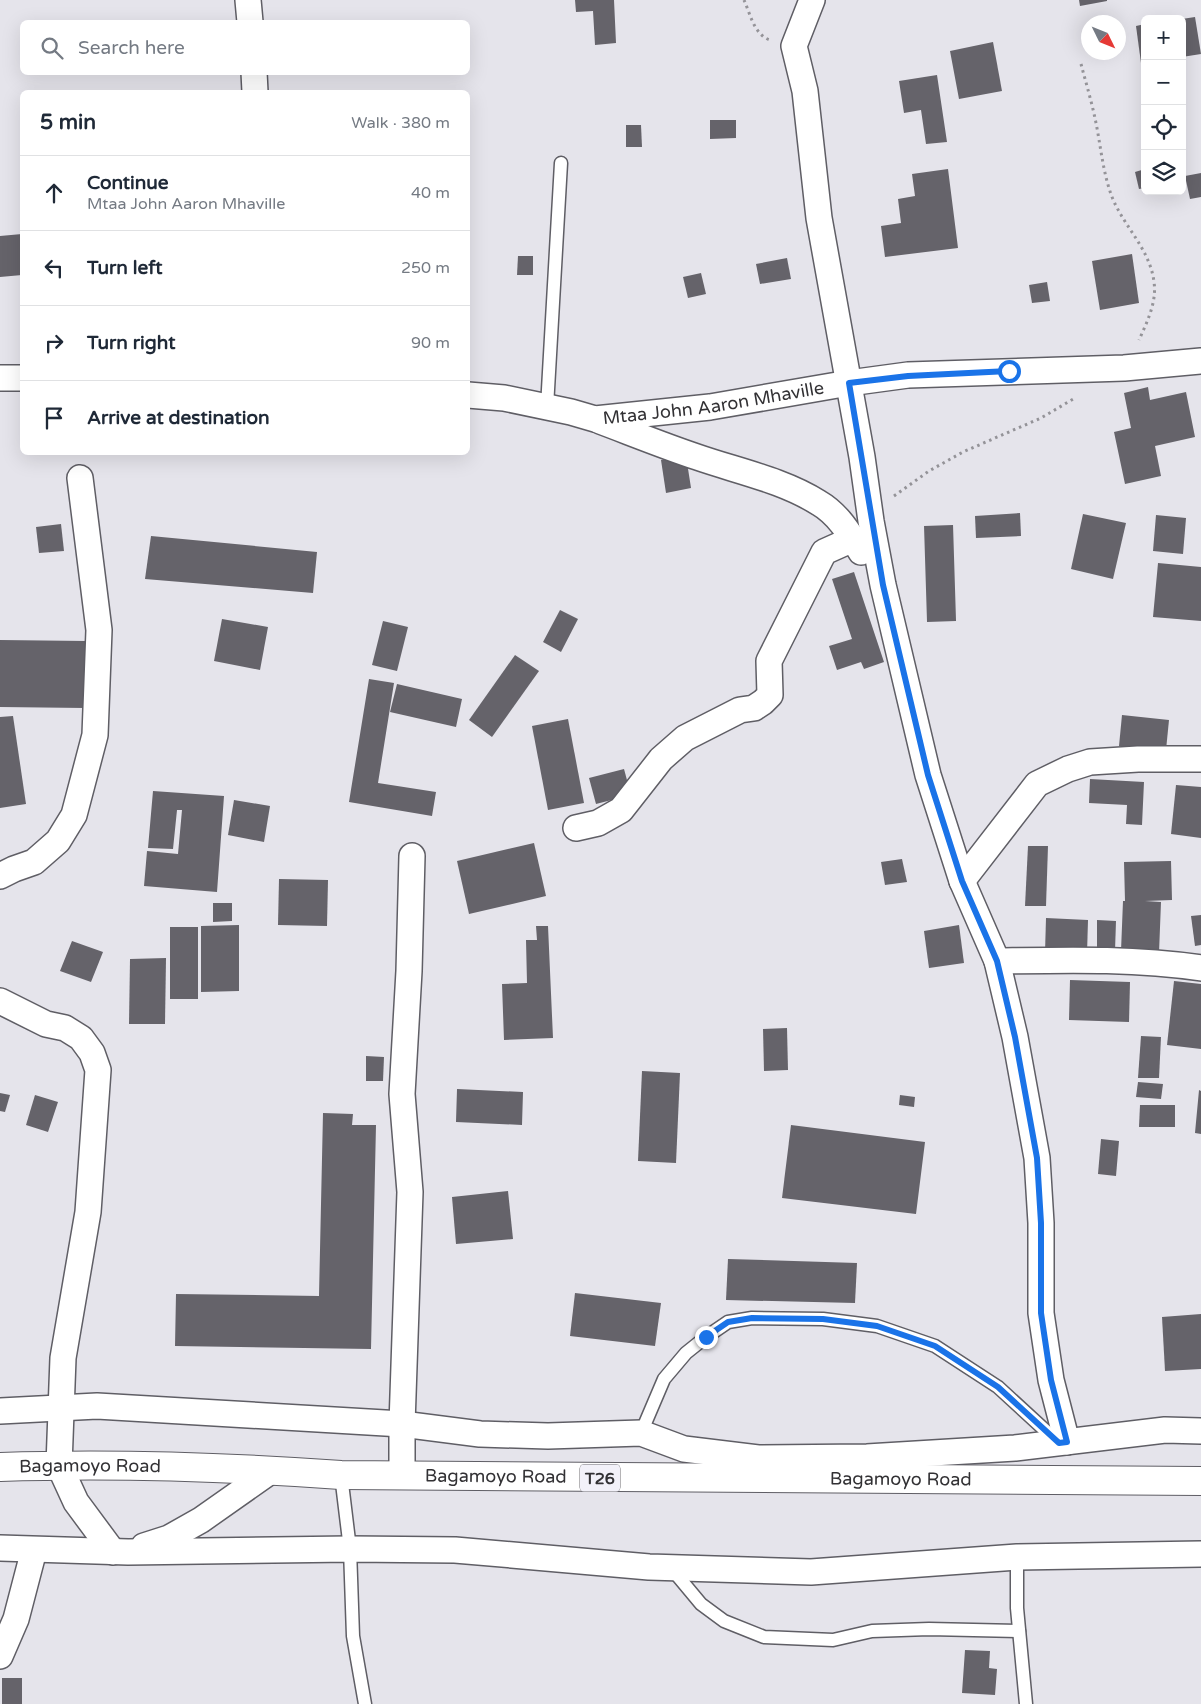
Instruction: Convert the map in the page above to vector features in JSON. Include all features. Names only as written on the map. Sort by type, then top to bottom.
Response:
[{"type":"highway","name":"Bagamoyo Road","points":[[0,1467],[59,1465],[272,1470],[341,1475],[1201,1481]]},
{"type":"street","points":[[248,0],[250,20]]},
{"type":"street","points":[[812,0],[794,46],[805,91],[819,218],[862,457],[871,520],[883,585],[928,775],[962,881],[997,961],[1015,1037],[1037,1158],[1041,1223],[1041,1313],[1063,1442]]},
{"type":"street","points":[[254,75],[255,90]]},
{"type":"street","name":"Mtaa John Aaron Mhaville","points":[[470,395],[504,398],[595,419],[710,407],[849,383],[908,376],[1124,368],[1201,361]]},
{"type":"street","points":[[0,378],[20,378]]},
{"type":"street","points":[[595,419],[694,456],[770,481],[820,503],[836,517],[853,539],[883,585]]},
{"type":"street","points":[[0,876],[34,862],[58,841],[74,815],[95,735],[100,630],[80,478]]},
{"type":"street","points":[[576,828],[598,823],[621,810],[661,759],[685,738],[740,710],[754,708],[763,702],[770,694],[769,661],[824,552],[853,539]]},
{"type":"street","points":[[962,881],[1037,784],[1068,769],[1090,762],[1138,759],[1201,759]]},
{"type":"street","points":[[402,1475],[410,1192],[402,1094],[409,971],[412,856]]},
{"type":"street","points":[[997,961],[1132,961],[1201,968]]},
{"type":"street","points":[[0,1001],[46,1024],[65,1028],[81,1038],[92,1053],[98,1070],[88,1212],[63,1358],[59,1465],[76,1502],[120,1552]]},
{"type":"street","points":[[0,1412],[96,1406],[402,1424],[480,1434],[548,1436],[641,1433],[684,1449],[758,1458],[867,1457],[1015,1448],[1165,1430],[1201,1432]]},
{"type":"street","points":[[120,1552],[169,1538],[202,1520],[272,1470]]},
{"type":"street","points":[[0,1548],[120,1552],[350,1549],[455,1550],[649,1567],[811,1572],[1017,1557],[1201,1554]]},
{"type":"street","points":[[0,1656],[16,1619],[34,1550]]},
{"type":"lane","points":[[547,407],[561,163]]},
{"type":"lane","points":[[641,1433],[664,1379],[686,1353],[728,1322],[752,1318],[823,1319],[877,1326],[935,1346],[998,1387],[1063,1442]]},
{"type":"lane","points":[[341,1475],[350,1549],[353,1636],[365,1704]]},
{"type":"lane","points":[[1017,1557],[1017,1608],[1026,1704]]},
{"type":"lane","points":[[672,1568],[701,1604],[724,1621],[764,1637],[834,1640],[872,1631],[929,1629],[1019,1631]]},
{"type":"path","points":[[744,0],[758,32],[764,38],[794,46]]},
{"type":"path","points":[[1080,64],[1096,123],[1105,176],[1112,198],[1122,219],[1142,246],[1150,264],[1154,280],[1156,296],[1146,323],[1124,368]]},
{"type":"path","points":[[871,520],[891,498],[929,471],[963,452],[1041,418],[1083,394]]},
{"type":"building","points":[[575,0],[614,0],[616,43],[595,45],[593,11],[576,12]]},
{"type":"building","points":[[1079,0],[1107,0],[1107,1],[1080,6]]},
{"type":"building","points":[[1195,17],[1201,54],[1186,56],[1186,18]]},
{"type":"building","points":[[1141,25],[1141,63],[1136,26]]},
{"type":"building","points":[[993,42],[1002,91],[959,99],[950,51]]},
{"type":"building","points":[[937,75],[947,142],[926,144],[921,110],[904,113],[899,81]]},
{"type":"building","points":[[710,120],[736,120],[736,138],[710,139]]},
{"type":"building","points":[[626,125],[641,125],[642,147],[626,147]]},
{"type":"building","points":[[948,169],[958,248],[885,257],[881,226],[901,223],[898,199],[915,196],[912,174]]},
{"type":"building","points":[[1141,170],[1141,189],[1139,189],[1135,172]]},
{"type":"building","points":[[1201,173],[1201,197],[1190,199],[1186,176]]},
{"type":"building","points":[[20,234],[20,275],[0,277],[0,236]]},
{"type":"building","points":[[1132,254],[1139,303],[1100,310],[1092,261]]},
{"type":"building","points":[[518,256],[533,256],[533,275],[517,275]]},
{"type":"building","points":[[787,258],[791,279],[760,284],[756,264]]},
{"type":"building","points":[[701,273],[706,294],[688,298],[683,277]]},
{"type":"building","points":[[1047,282],[1050,301],[1032,303],[1029,285]]},
{"type":"building","points":[[1148,387],[1150,400],[1186,392],[1195,437],[1155,446],[1161,476],[1125,484],[1114,432],[1131,428],[1124,393]]},
{"type":"building","points":[[686,456],[691,488],[666,493],[661,460]]},
{"type":"building","points":[[1020,513],[1021,536],[976,538],[975,516]]},
{"type":"building","points":[[1083,514],[1126,523],[1113,579],[1071,569]]},
{"type":"building","points":[[1156,515],[1186,518],[1183,554],[1153,551]]},
{"type":"building","points":[[61,524],[64,551],[39,553],[36,527]]},
{"type":"building","points":[[953,525],[956,621],[927,622],[924,526]]},
{"type":"building","points":[[151,536],[317,552],[313,593],[145,579]]},
{"type":"building","points":[[1158,563],[1201,567],[1201,621],[1153,617]]},
{"type":"building","points":[[854,572],[884,662],[864,669],[861,662],[837,670],[829,646],[852,639],[832,579]]},
{"type":"building","points":[[560,610],[578,619],[561,652],[543,642]]},
{"type":"building","points":[[222,619],[268,627],[260,670],[214,661]]},
{"type":"building","points":[[383,621],[408,627],[397,671],[372,665]]},
{"type":"building","points":[[0,640],[86,641],[85,708],[0,707]]},
{"type":"building","points":[[515,655],[539,671],[492,737],[469,720]]},
{"type":"building","points":[[369,679],[394,683],[378,783],[436,792],[432,816],[349,802]]},
{"type":"building","points":[[397,684],[462,699],[456,727],[390,712]]},
{"type":"building","points":[[1122,715],[1169,720],[1166,750],[1119,746]]},
{"type":"building","points":[[13,716],[26,804],[0,808],[0,717]]},
{"type":"building","points":[[568,719],[584,803],[548,810],[532,726]]},
{"type":"building","points":[[624,769],[631,795],[596,804],[589,778]]},
{"type":"building","points":[[1090,779],[1144,782],[1142,825],[1126,824],[1127,805],[1089,803]]},
{"type":"building","points":[[1176,785],[1201,787],[1201,838],[1171,834]]},
{"type":"building","points":[[153,791],[224,796],[217,892],[144,886],[147,851],[178,854],[182,810],[177,810],[173,849],[148,848]]},
{"type":"building","points":[[234,800],[270,806],[264,842],[228,835]]},
{"type":"building","points":[[534,843],[546,896],[469,914],[457,861]]},
{"type":"building","points":[[1028,846],[1048,846],[1046,906],[1025,906]]},
{"type":"building","points":[[902,859],[907,882],[885,885],[881,862]]},
{"type":"building","points":[[1171,861],[1172,900],[1145,901],[1161,902],[1159,953],[1121,951],[1123,901],[1125,901],[1124,862]]},
{"type":"building","points":[[279,879],[328,880],[327,926],[278,925]]},
{"type":"building","points":[[213,903],[232,903],[232,921],[213,922]]},
{"type":"building","points":[[1201,915],[1201,945],[1195,946],[1191,916]]},
{"type":"building","points":[[1046,918],[1088,920],[1087,954],[1045,953]]},
{"type":"building","points":[[1097,920],[1116,921],[1115,951],[1097,951]]},
{"type":"building","points":[[239,925],[239,991],[201,992],[201,926]]},
{"type":"building","points":[[959,925],[964,963],[929,968],[924,931]]},
{"type":"building","points":[[536,926],[548,926],[553,1038],[504,1040],[502,984],[527,983],[526,940],[537,940]]},
{"type":"building","points":[[170,927],[198,927],[198,999],[170,999]]},
{"type":"building","points":[[72,941],[103,952],[91,982],[60,971]]},
{"type":"building","points":[[166,958],[165,1024],[129,1024],[130,959]]},
{"type":"building","points":[[1070,980],[1130,982],[1129,1022],[1069,1020]]},
{"type":"building","points":[[1174,981],[1201,984],[1201,1049],[1167,1045]]},
{"type":"building","points":[[787,1028],[788,1070],[764,1071],[763,1029]]},
{"type":"building","points":[[1141,1036],[1161,1037],[1159,1078],[1138,1078]]},
{"type":"building","points":[[366,1056],[384,1057],[383,1081],[366,1081]]},
{"type":"building","points":[[642,1071],[680,1073],[676,1163],[638,1161]]},
{"type":"building","points":[[1138,1082],[1163,1084],[1161,1099],[1136,1097]]},
{"type":"building","points":[[457,1089],[523,1092],[522,1125],[456,1122]]},
{"type":"building","points":[[1199,1090],[1201,1091],[1201,1134],[1195,1133]]},
{"type":"building","points":[[0,1093],[10,1095],[5,1112],[0,1111]]},
{"type":"building","points":[[35,1095],[58,1102],[48,1132],[26,1125]]},
{"type":"building","points":[[900,1095],[915,1097],[914,1107],[899,1105]]},
{"type":"building","points":[[1140,1105],[1175,1105],[1175,1127],[1139,1127]]},
{"type":"building","points":[[323,1113],[353,1114],[352,1125],[376,1125],[371,1349],[175,1346],[176,1294],[319,1296]]},
{"type":"building","points":[[791,1125],[925,1142],[916,1214],[782,1198]]},
{"type":"building","points":[[1101,1139],[1119,1141],[1116,1176],[1098,1174]]},
{"type":"building","points":[[508,1191],[513,1239],[456,1244],[452,1197]]},
{"type":"building","points":[[728,1259],[857,1263],[855,1303],[726,1300]]},
{"type":"building","points":[[575,1293],[661,1303],[655,1346],[570,1336]]},
{"type":"building","points":[[1201,1314],[1201,1369],[1165,1371],[1162,1317]]},
{"type":"building","points":[[965,1650],[990,1651],[989,1668],[997,1669],[995,1695],[962,1693]]},
{"type":"building","points":[[2,1678],[22,1678],[22,1704],[2,1704]]},
{"type":"route","points":[[706,1337],[728,1322],[752,1318],[823,1319],[877,1326],[935,1346],[998,1387],[1059,1443],[1067,1442],[1051,1380],[1041,1313],[1041,1223],[1037,1158],[1015,1037],[997,961],[962,881],[928,775],[883,585],[849,383],[908,376],[1009,371]]}]
